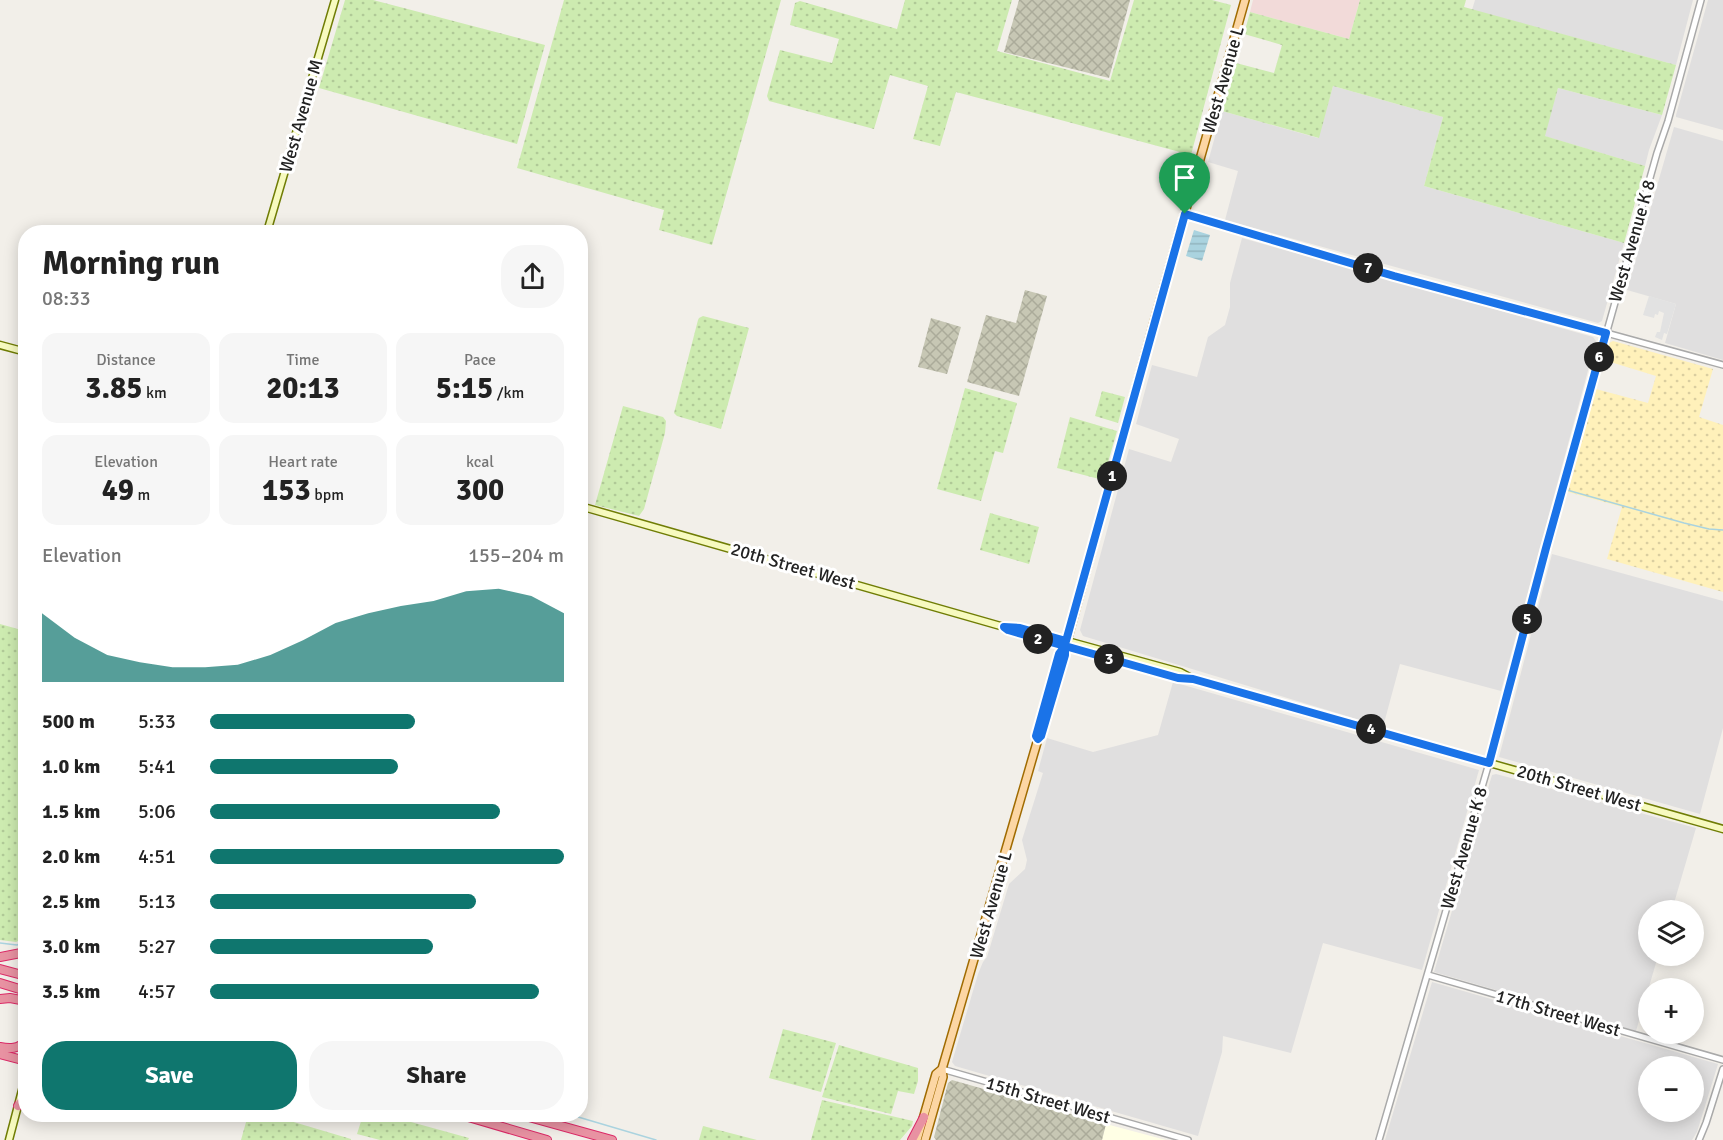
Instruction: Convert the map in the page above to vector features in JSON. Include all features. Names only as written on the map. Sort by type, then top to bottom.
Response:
[{"type":"highway","points":[[0,957],[18,954]]},
{"type":"highway","points":[[0,969],[18,973]]},
{"type":"highway","points":[[0,983],[18,989]]},
{"type":"highway","points":[[0,999],[18,999]]},
{"type":"highway","points":[[0,1047],[8,1049],[18,1047]]},
{"type":"highway","points":[[0,1054],[18,1059]]},
{"type":"highway","points":[[912,1140],[924,1117]]},
{"type":"highway","points":[[485,1122],[547,1140]]},
{"type":"highway","points":[[547,1122],[612,1140]]},
{"type":"main road","name":"West Avenue M","points":[[269,225],[335,0]]},
{"type":"main road","name":"West Avenue L","points":[[925,1140],[943,1077],[942,1070],[1038,739],[1041,736],[1065,655],[1066,643],[1245,0]]},
{"type":"main road","points":[[0,345],[18,350]]},
{"type":"main road","name":"20th Street West","points":[[588,508],[1004,627],[1020,628],[1066,643],[1180,672],[1193,679],[1723,829]]},
{"type":"main road","name":"West Avenue L","points":[[918,1140],[936,1074],[942,1070]]},
{"type":"main road","points":[[9,1140],[18,1106]]},
{"type":"street","name":"West Avenue K 8","points":[[1379,1140],[1489,763],[1546,548],[1701,0]]},
{"type":"street","points":[[1185,214],[1394,276],[1723,365]]},
{"type":"street","name":"17th Street West","points":[[1428,975],[1723,1060]]},
{"type":"street","points":[[1699,1140],[1723,1069]]},
{"type":"street","name":"15th Street West","points":[[942,1070],[1188,1140]]},
{"type":"shaded area","points":[[1019,0],[1130,0],[1109,78],[1004,52]]},
{"type":"shaded area","points":[[1253,0],[1360,0],[1349,39],[1250,12]]},
{"type":"shaded area","points":[[1475,0],[1693,0],[1676,65],[1472,10]]},
{"type":"shaded area","points":[[1708,0],[1723,0],[1723,130],[1676,117]]},
{"type":"shaded area","points":[[1333,86],[1443,117],[1424,186],[1624,243],[1602,321],[1598,323],[1225,220],[1238,171],[1208,162],[1222,111],[1318,138]]},
{"type":"shaded area","points":[[1558,88],[1662,115],[1645,166],[1544,136]]},
{"type":"shaded area","points":[[1674,127],[1723,141],[1723,360],[1665,343],[1676,304],[1627,290]]},
{"type":"shaded area","points":[[1242,238],[1593,337],[1596,341],[1501,691],[1400,664],[1383,727],[1083,636],[1080,630],[1129,449],[1171,462],[1179,439],[1136,424],[1152,365],[1197,377],[1208,337],[1225,325],[1230,307],[1230,283]]},
{"type":"shaded area","points":[[1025,290],[1047,296],[1019,396],[967,382],[986,315],[1016,323]]},
{"type":"shaded area","points":[[1649,296],[1676,304],[1667,334],[1664,333],[1662,340],[1655,337],[1657,332],[1660,332],[1664,313],[1659,311],[1654,318],[1643,315]]},
{"type":"shaded area","points":[[931,318],[961,327],[947,374],[918,367]]},
{"type":"shaded area","points":[[1552,554],[1723,601],[1723,728],[1700,814],[1499,757]]},
{"type":"shaded area","points":[[1173,682],[1479,770],[1422,970],[1323,943],[1291,1053],[1223,1036],[1222,1052],[1198,1136],[955,1066],[952,1062],[978,974],[987,957],[1009,884],[1025,869],[1027,860],[1022,840],[1043,773],[1038,771],[1047,738],[1093,752],[1158,735]]},
{"type":"shaded area","points":[[1496,774],[1696,828],[1675,900],[1638,900],[1638,966],[1655,966],[1652,978],[1638,978],[1636,1031],[1434,972],[1492,775]]},
{"type":"shaded area","points":[[1432,982],[1638,1041],[1638,1044],[1648,1044],[1690,1056],[1638,1056],[1638,1122],[1700,1122],[1692,1140],[1385,1140]]},
{"type":"shaded area","points":[[1704,1060],[1718,1064],[1704,1109]]},
{"type":"shaded area","points":[[952,1080],[1106,1124],[1102,1140],[936,1140],[934,1137],[948,1083]]},
{"type":"shaded area","points":[[1106,1124],[1166,1140],[1102,1140]]},
{"type":"green space","points":[[345,0],[373,0],[545,45],[517,144],[319,88]]},
{"type":"green space","points":[[564,0],[781,0],[712,245],[659,230],[664,210],[517,168]]},
{"type":"green space","points":[[905,0],[1012,0],[997,51],[1110,81],[1134,0],[1212,0],[1231,5],[1191,155],[956,92],[940,146],[913,139],[928,86],[890,75],[874,129],[769,101],[767,96],[780,50],[832,63],[839,39],[790,25],[795,3],[800,1],[897,29]]},
{"type":"green space","points":[[1360,0],[1466,0],[1464,7],[1676,65],[1662,115],[1558,88],[1545,136],[1645,166],[1624,243],[1424,186],[1443,117],[1333,86],[1319,138],[1222,111],[1236,63],[1274,73],[1282,45],[1244,34],[1250,12],[1349,39]]},
{"type":"green space","points":[[703,316],[749,328],[721,429],[677,416],[674,413],[698,320]]},
{"type":"green space","points":[[965,388],[1017,403],[1003,453],[995,451],[981,501],[937,489]]},
{"type":"green space","points":[[1102,391],[1125,397],[1118,423],[1095,416]]},
{"type":"green space","points":[[623,406],[663,417],[666,421],[665,433],[644,509],[639,516],[595,505]]},
{"type":"green space","points":[[1070,417],[1117,431],[1103,480],[1057,468]]},
{"type":"green space","points":[[990,513],[1039,527],[1029,564],[980,550]]},
{"type":"green space","points":[[0,624],[18,629],[18,941],[0,940]]},
{"type":"green space","points":[[783,1029],[836,1043],[821,1092],[769,1078]]},
{"type":"green space","points":[[839,1045],[918,1068],[918,1081],[914,1094],[898,1091],[891,1114],[822,1097]]},
{"type":"green space","points":[[822,1100],[913,1121],[912,1126],[900,1140],[811,1140]]},
{"type":"green space","points":[[246,1122],[294,1122],[351,1139],[351,1140],[241,1140]]},
{"type":"green space","points":[[361,1122],[411,1122],[469,1138],[468,1140],[380,1140],[357,1134]]},
{"type":"green space","points":[[703,1126],[757,1140],[699,1140]]},
{"type":"sand","points":[[1613,341],[1713,369],[1699,417],[1723,425],[1723,592],[1607,559],[1622,507],[1568,492],[1596,389],[1648,403],[1656,376],[1604,360],[1609,343]]},
{"type":"water","points":[[1194,230],[1210,235],[1202,261],[1186,256]]},
{"type":"waterway","points":[[1567,490],[1684,523],[1723,530]]},
{"type":"waterway","points":[[0,943],[18,945]]},
{"type":"waterway","points":[[588,1120],[656,1140]]},
{"type":"route","points":[[1185,214],[1066,641],[1020,628],[1004,627],[1065,646],[1065,655],[1041,736],[1038,739],[1036,736],[1059,654],[1065,646],[1178,678],[1193,679],[1489,763],[1606,333],[1394,276],[1185,214]]}]
